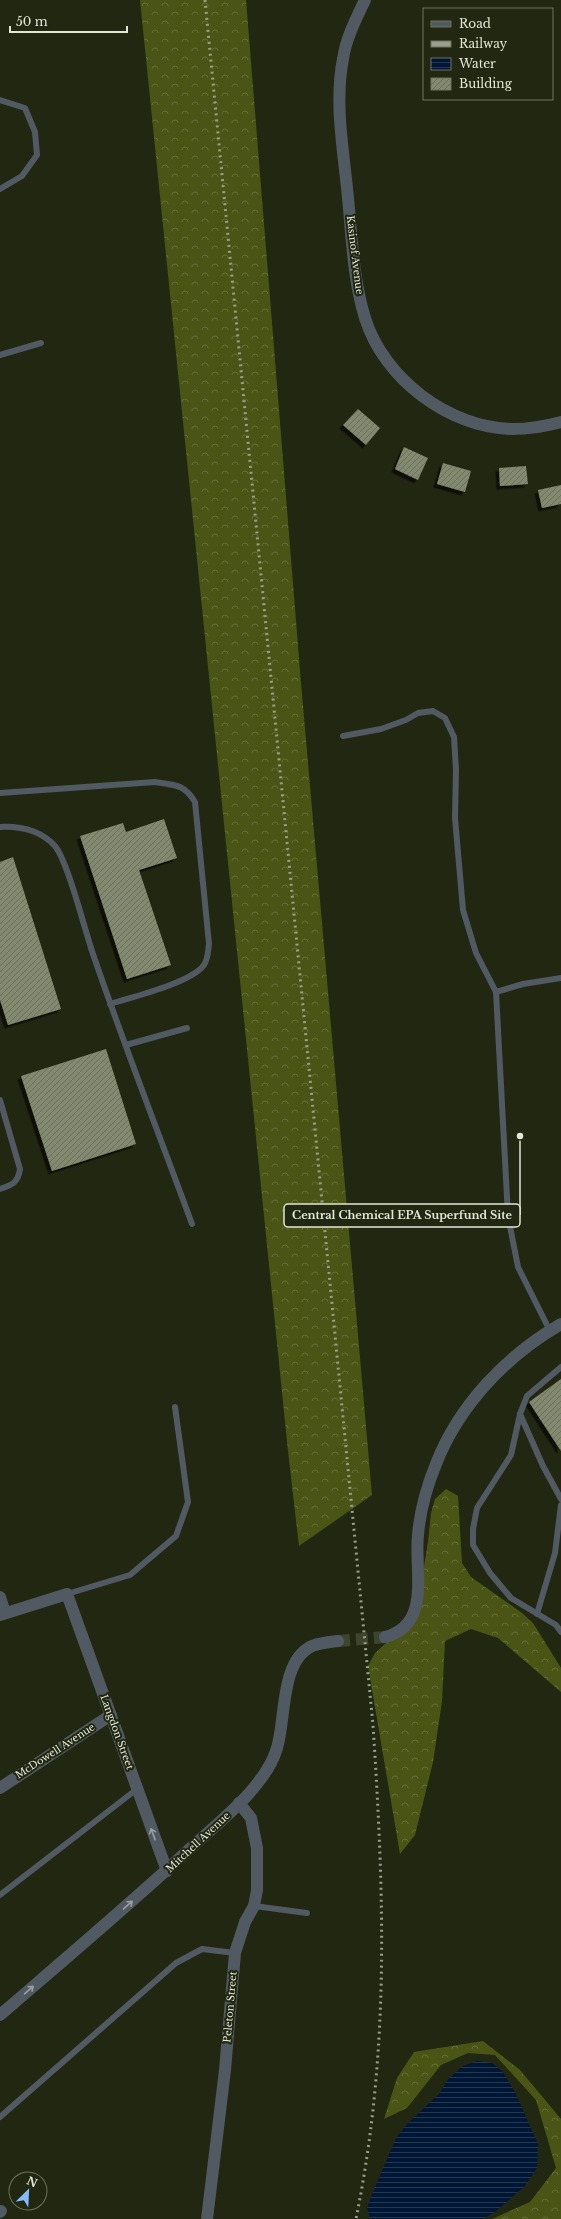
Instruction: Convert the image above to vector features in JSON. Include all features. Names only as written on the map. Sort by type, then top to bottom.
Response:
[{"type":"street","name":"Kasinof Avenue","points":[[365,0],[352,29],[343,59],[340,87],[341,125],[357,285],[366,319],[378,346],[395,372],[423,397],[453,414],[482,425],[513,429],[543,426],[561,422]]},
{"type":"street","points":[[385,1636],[397,1634],[408,1624],[415,1611],[417,1592],[418,1535],[424,1504],[436,1464],[455,1427],[478,1392],[509,1360],[550,1330],[561,1324]]},
{"type":"street","points":[[0,1597],[3,1614],[68,1594]]},
{"type":"street","name":"Langdon Street","points":[[68,1594],[166,1871]]},
{"type":"street","name":"Mitchell Avenue","points":[[0,2016],[166,1871],[240,1803],[263,1774],[276,1750],[287,1684],[293,1664],[300,1654],[312,1646],[338,1641]]},
{"type":"street","name":"McDowell Avenue","points":[[0,1788],[111,1715]]},
{"type":"street","name":"Peleton Street","points":[[207,2219],[225,2070],[235,1953],[245,1922],[254,1906],[257,1890],[257,1848],[251,1818],[240,1803]]},
{"type":"lane","points":[[0,100],[25,108],[35,132],[37,155],[22,176],[0,189]]},
{"type":"lane","points":[[0,355],[41,343]]},
{"type":"lane","points":[[343,736],[381,729],[406,720],[418,713],[433,711],[445,718],[454,737],[456,770],[455,818],[463,910],[476,953],[496,992],[508,1216],[518,1267],[550,1330]]},
{"type":"lane","points":[[0,794],[155,782],[178,785],[188,790],[195,802],[209,944],[204,964],[196,973],[180,981],[110,1004]]},
{"type":"lane","points":[[0,827],[29,829],[45,836],[56,847],[66,870],[110,1004],[192,1224]]},
{"type":"lane","points":[[496,992],[523,984],[561,978]]},
{"type":"lane","points":[[126,1045],[187,1028]]},
{"type":"lane","points":[[0,1100],[20,1169],[19,1178],[15,1184],[0,1189]]},
{"type":"lane","points":[[561,1367],[527,1396],[520,1414],[511,1455],[477,1508],[473,1529],[474,1545],[490,1573],[511,1598],[556,1625],[561,1632]]},
{"type":"lane","points":[[68,1594],[130,1575],[176,1536],[188,1502],[175,1407]]},
{"type":"lane","points":[[520,1414],[543,1466],[561,1499]]},
{"type":"lane","points":[[537,1614],[555,1553],[561,1505]]},
{"type":"lane","points":[[0,1896],[137,1789]]},
{"type":"lane","points":[[254,1906],[307,1913]]},
{"type":"lane","points":[[0,2118],[176,1963],[202,1949],[235,1953]]},
{"type":"green space","points":[[140,0],[246,0],[301,683],[372,1495],[299,1546],[288,1451]]},
{"type":"green space","points":[[446,1489],[458,1496],[462,1563],[471,1577],[522,1613],[533,1623],[561,1668],[561,1692],[498,1638],[471,1629],[445,1641],[442,1701],[433,1762],[415,1835],[400,1854],[368,1666],[375,1653],[386,1643],[399,1637],[416,1615],[428,1542],[431,1513],[435,1499]]},
{"type":"green space","points":[[483,2041],[520,2070],[561,2119],[561,2219],[492,2219],[530,2202],[556,2168],[536,2100],[495,2055],[468,2053],[441,2065],[407,2108],[384,2119],[397,2078],[414,2052]]},
{"type":"water","points":[[477,2061],[492,2063],[503,2072],[515,2092],[538,2144],[537,2168],[525,2186],[495,2212],[483,2219],[370,2219],[367,2208],[396,2138],[407,2124],[439,2094],[449,2078],[463,2066]]},
{"type":"building","points":[[358,409],[380,428],[366,445],[343,425]]},
{"type":"building","points":[[404,447],[428,458],[418,480],[395,469]]},
{"type":"building","points":[[443,463],[471,471],[465,492],[437,484]]},
{"type":"building","points":[[526,466],[528,484],[500,486],[499,468]]},
{"type":"building","points":[[561,485],[561,504],[542,508],[538,490]]},
{"type":"building","points":[[164,819],[177,858],[139,870],[171,965],[127,979],[80,836],[123,823],[126,832]]},
{"type":"building","points":[[13,857],[61,1009],[8,1025],[0,1000],[0,862]]},
{"type":"building","points":[[106,1049],[136,1144],[52,1171],[21,1076]]},
{"type":"building","points":[[561,1379],[561,1451],[529,1402]]},
{"type":"tunnel","points":[[338,1641],[385,1637]]},
{"type":"railway","points":[[205,0],[373,1725],[380,1850],[381,1972],[379,2033],[375,2095],[367,2156],[356,2219]]},
{"type":"place","name":"Central Chemical EPA Superfund Site","points":[[520,1136]]}]
